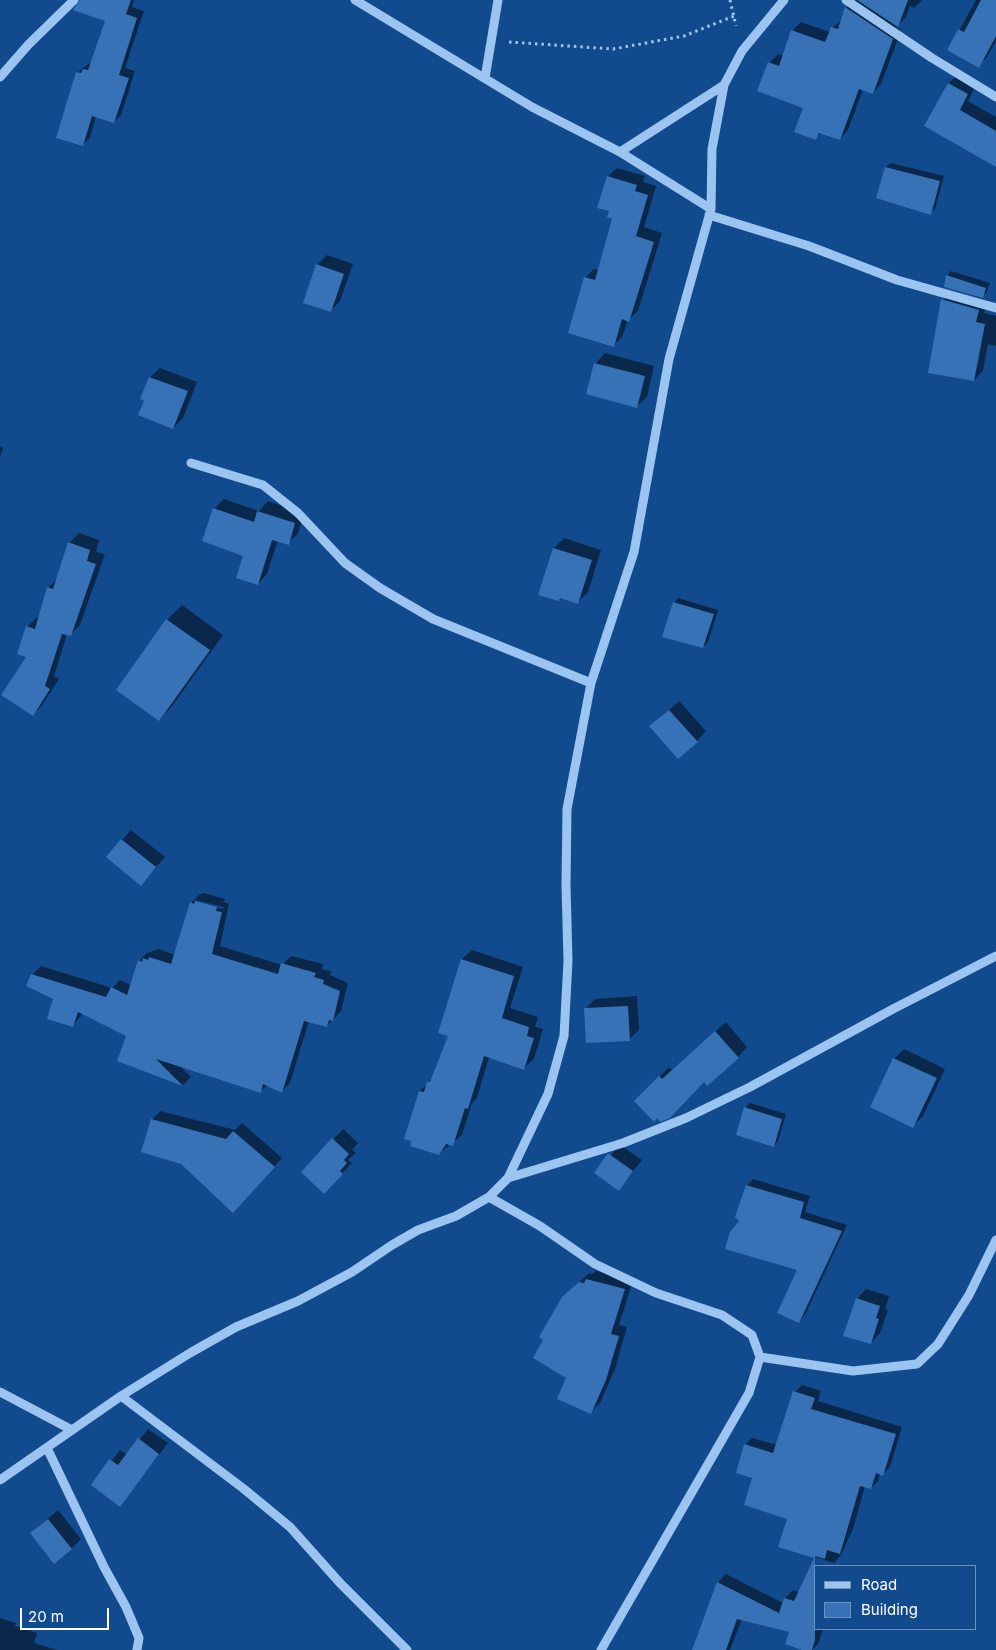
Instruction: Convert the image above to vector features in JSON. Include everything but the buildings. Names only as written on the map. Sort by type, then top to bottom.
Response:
[{"type":"street","points":[[0,77],[28,45],[74,0]]},
{"type":"street","points":[[355,0],[532,107],[620,152],[710,212],[808,246],[897,280],[996,308]]},
{"type":"street","points":[[485,78],[498,0]]},
{"type":"street","points":[[0,1480],[121,1396],[236,1326],[298,1301],[352,1272],[412,1234],[456,1216],[489,1197],[508,1178],[548,1094],[564,1036],[568,961],[567,809],[591,683],[634,552],[670,359],[710,212],[712,148],[724,85],[742,51],[784,0]]},
{"type":"street","points":[[846,0],[932,58],[996,97]]},
{"type":"street","points":[[620,152],[724,85]]},
{"type":"street","points":[[191,463],[263,485],[298,513],[344,563],[380,588],[433,618],[591,683]]},
{"type":"street","points":[[508,1178],[623,1143],[686,1118],[750,1087],[893,1009],[996,956]]},
{"type":"street","points":[[489,1197],[540,1226],[595,1264],[656,1293],[722,1315],[752,1335],[760,1357],[749,1393],[601,1650]]},
{"type":"street","points":[[760,1357],[853,1371],[918,1364],[938,1344],[969,1295],[995,1244]]},
{"type":"street","points":[[0,1392],[72,1430]]},
{"type":"street","points":[[121,1396],[244,1489],[290,1527],[340,1583],[407,1650]]},
{"type":"street","points":[[47,1448],[104,1567],[126,1607],[139,1638],[137,1650]]},
{"type":"path","points":[[491,41],[613,50],[684,36],[734,16]]}]
